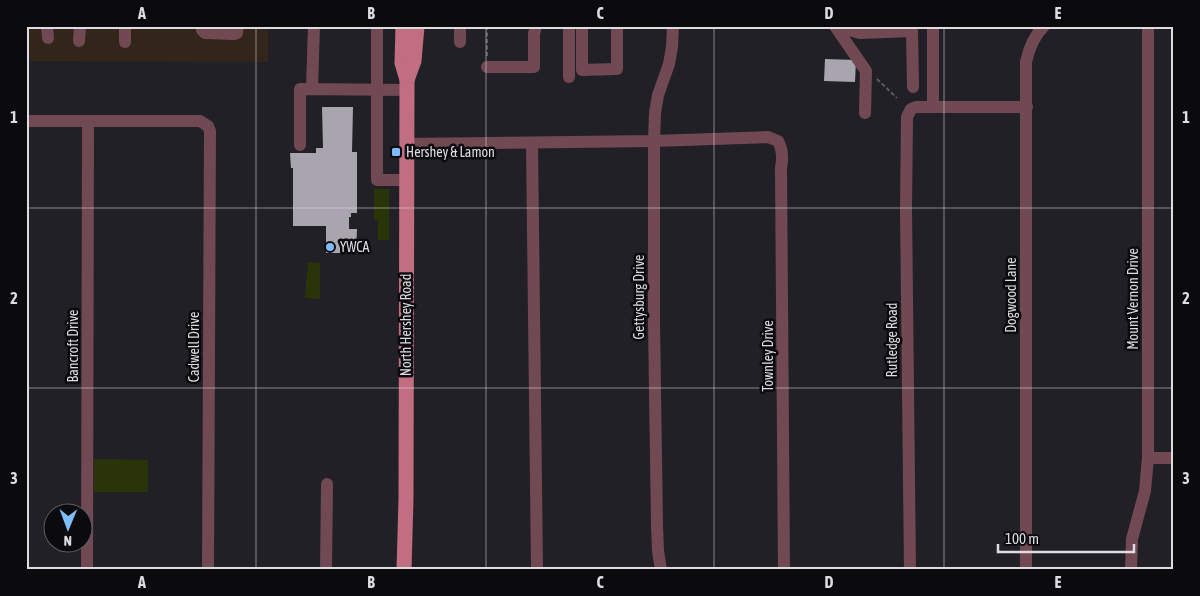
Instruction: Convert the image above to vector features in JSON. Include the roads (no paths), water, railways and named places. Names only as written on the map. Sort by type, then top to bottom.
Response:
[{"type":"main road","name":"North Hershey Road","points":[[403,26],[402,63],[407,85],[406,499],[404,570]]},
{"type":"main road","name":"North Hershey Road","points":[[407,85],[414,61],[417,26]]},
{"type":"street","points":[[80,26],[80,41]]},
{"type":"street","points":[[125,26],[125,42]]},
{"type":"street","points":[[202,26],[202,30],[205,33],[234,34],[237,33],[238,26]]},
{"type":"street","points":[[312,89],[314,26]]},
{"type":"street","points":[[377,26],[377,180],[407,180]]},
{"type":"street","points":[[460,26],[460,42]]},
{"type":"street","points":[[487,67],[534,67],[534,34],[536,26]]},
{"type":"street","points":[[569,26],[569,77]]},
{"type":"street","points":[[582,26],[582,70],[617,69],[618,26]]},
{"type":"street","name":"Gettysburg Drive","points":[[660,570],[657,526],[654,140],[658,95],[669,64],[673,26]]},
{"type":"street","points":[[835,26],[860,34],[912,29],[913,87]]},
{"type":"street","points":[[835,26],[866,71],[865,113]]},
{"type":"street","points":[[933,26],[933,106],[1027,107]]},
{"type":"street","name":"Dogwood Lane","points":[[1026,570],[1026,62],[1033,41],[1044,26]]},
{"type":"street","name":"Mount Vernon Drive","points":[[1132,570],[1132,539],[1145,491],[1148,458],[1148,26]]},
{"type":"street","points":[[300,145],[300,88],[378,90],[407,85]]},
{"type":"street","name":"Rutledge Road","points":[[910,570],[906,200],[907,117],[911,110],[916,107],[933,106]]},
{"type":"street","points":[[26,121],[88,122]]},
{"type":"street","name":"Cadwell Drive","points":[[88,122],[200,121],[207,125],[210,131],[208,570]]},
{"type":"street","name":"Bancroft Drive","points":[[87,570],[88,122]]},
{"type":"street","name":"Townley Drive","points":[[654,140],[768,137],[779,143],[781,148],[784,570]]},
{"type":"street","points":[[407,144],[654,140]]},
{"type":"street","points":[[532,143],[536,570]]},
{"type":"street","points":[[1148,458],[1174,458]]},
{"type":"street","points":[[326,570],[327,484]]},
{"type":"place","name":"Hershey & Lamon","points":[[396,152]]},
{"type":"place","name":"YWCA","points":[[330,247]]}]
